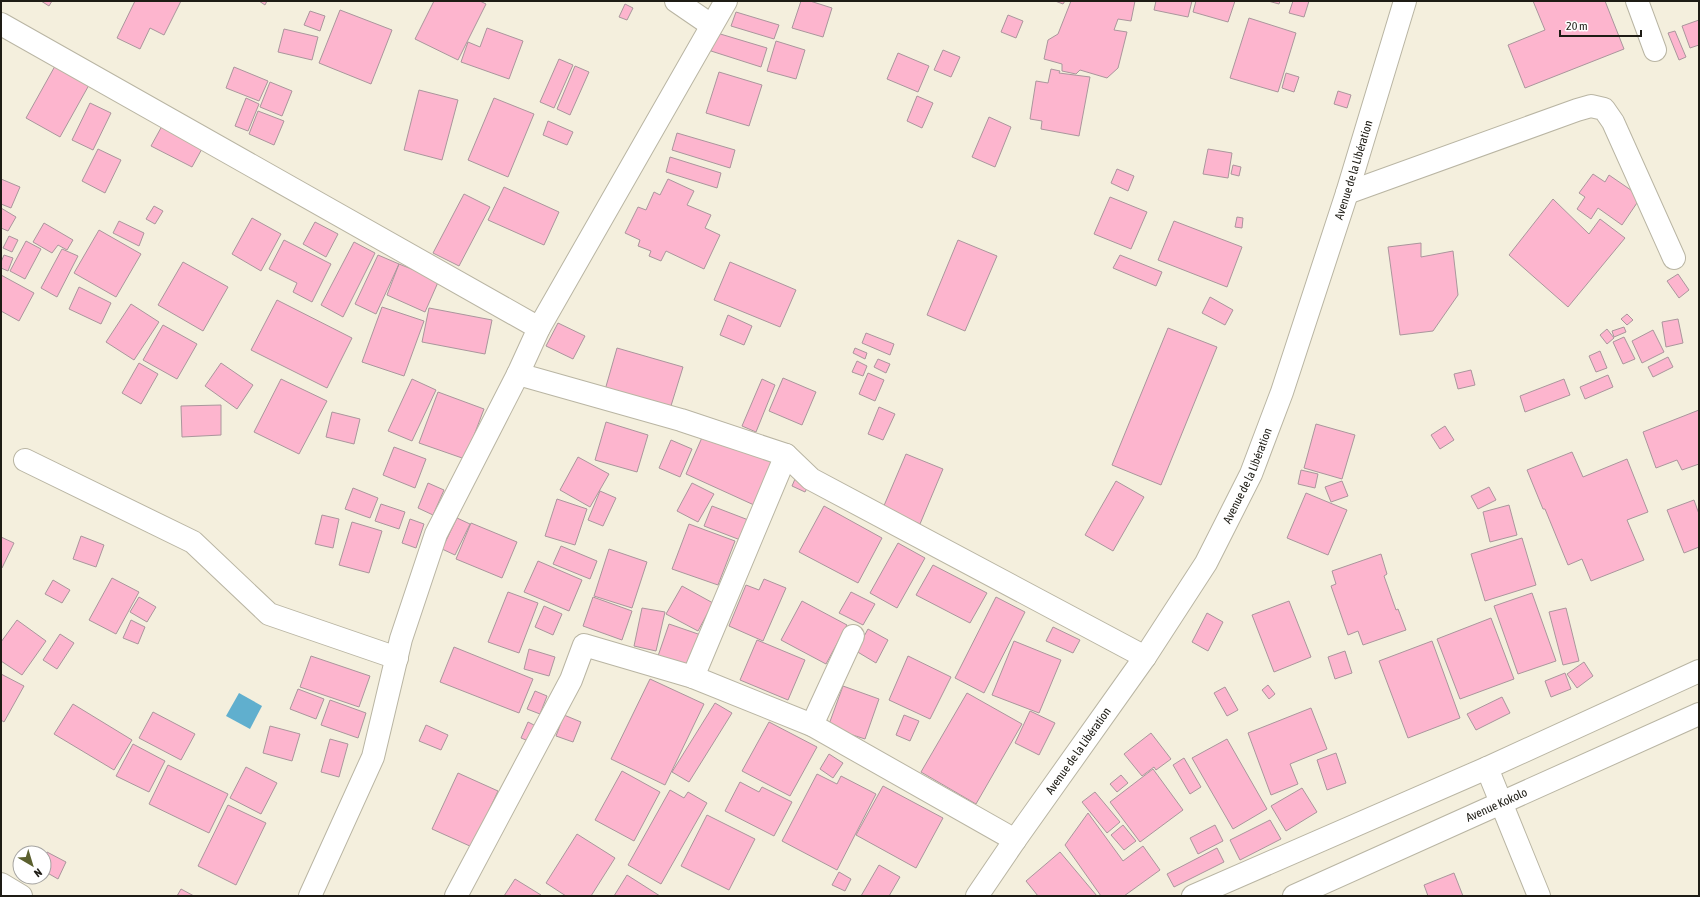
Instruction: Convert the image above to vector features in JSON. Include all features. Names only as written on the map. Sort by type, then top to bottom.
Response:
[{"type":"main road","points":[[676,1],[711,26]]},
{"type":"main road","points":[[310,896],[373,757],[401,639],[436,534],[518,374],[538,328],[726,1]]},
{"type":"main road","name":"Avenue de la Libération","points":[[978,896],[1015,840],[1145,657],[1206,563],[1251,474],[1282,392],[1347,193],[1405,1]]},
{"type":"main road","points":[[1637,1],[1655,50]]},
{"type":"main road","points":[[1,24],[538,328]]},
{"type":"main road","points":[[1347,193],[1591,106],[1604,110],[1613,122],[1674,258]]},
{"type":"main road","points":[[518,374],[681,420],[786,455],[811,480],[1145,657]]},
{"type":"main road","points":[[693,678],[786,455]]},
{"type":"main road","points":[[25,460],[193,542],[269,614],[397,658]]},
{"type":"main road","points":[[812,725],[853,636]]},
{"type":"main road","points":[[456,896],[571,680],[584,646],[693,678],[812,725],[1015,840]]},
{"type":"main road","points":[[1193,896],[1487,768],[1699,671]]},
{"type":"main road","name":"Avenue Kokolo","points":[[1294,896],[1699,714]]},
{"type":"main road","points":[[1487,768],[1539,896]]},
{"type":"main road","points":[[1,884],[21,896]]},
{"type":"water","points":[[239,693],[262,706],[250,729],[226,716]]},
{"type":"building","points":[[41,1],[52,1],[49,6]]},
{"type":"building","points":[[135,1],[181,1],[164,35],[150,28],[140,49],[117,38]]},
{"type":"building","points":[[259,1],[267,1],[265,5]]},
{"type":"building","points":[[434,1],[480,1],[486,4],[458,60],[415,39]]},
{"type":"building","points":[[801,1],[810,1],[832,8],[823,37],[792,28]]},
{"type":"building","points":[[1055,1],[1065,1],[1063,4]]},
{"type":"building","points":[[1071,1],[1135,1],[1131,21],[1118,19],[1114,30],[1127,32],[1118,68],[1107,78],[1080,70],[1076,74],[1062,71],[1062,64],[1044,59],[1048,40],[1058,34]]},
{"type":"building","points":[[1156,1],[1192,1],[1188,17],[1154,10]]},
{"type":"building","points":[[1196,1],[1235,1],[1228,22],[1193,12]]},
{"type":"building","points":[[1268,1],[1280,1],[1279,4]]},
{"type":"building","points":[[1293,1],[1309,1],[1304,17],[1289,13]]},
{"type":"building","points":[[1533,1],[1605,1],[1624,49],[1525,88],[1508,45],[1545,30]]},
{"type":"building","points":[[625,4],[633,8],[627,20],[619,17]]},
{"type":"building","points":[[340,10],[392,30],[371,84],[319,63]]},
{"type":"building","points":[[310,11],[325,16],[320,31],[304,25]]},
{"type":"building","points":[[736,12],[779,25],[774,39],[731,26]]},
{"type":"building","points":[[1008,15],[1023,21],[1016,38],[1001,32]]},
{"type":"building","points":[[1249,18],[1296,33],[1278,92],[1230,78]]},
{"type":"building","points":[[1699,20],[1699,45],[1690,48],[1682,26]]},
{"type":"building","points":[[487,28],[523,41],[509,79],[461,62],[468,42],[480,47]]},
{"type":"building","points":[[284,29],[318,37],[312,60],[278,52]]},
{"type":"building","points":[[1675,31],[1686,57],[1679,60],[1668,33]]},
{"type":"building","points":[[717,33],[767,48],[761,67],[711,51]]},
{"type":"building","points":[[776,41],[805,50],[796,79],[767,71]]},
{"type":"building","points":[[943,50],[960,57],[951,77],[934,70]]},
{"type":"building","points":[[898,53],[929,66],[918,92],[887,79]]},
{"type":"building","points":[[559,59],[573,65],[554,108],[540,102]]},
{"type":"building","points":[[55,66],[89,85],[60,137],[26,118]]},
{"type":"building","points":[[575,66],[589,72],[570,115],[557,109]]},
{"type":"building","points":[[234,67],[268,81],[259,101],[226,88]]},
{"type":"building","points":[[1051,69],[1060,71],[1059,73],[1090,77],[1079,136],[1041,129],[1042,121],[1030,119],[1036,81],[1048,83]]},
{"type":"building","points":[[719,72],[762,85],[749,126],[706,113]]},
{"type":"building","points":[[1286,73],[1299,77],[1294,92],[1282,88]]},
{"type":"building","points":[[270,82],[292,91],[282,116],[260,107]]},
{"type":"building","points":[[419,90],[458,100],[442,160],[404,150]]},
{"type":"building","points":[[1338,91],[1351,95],[1347,108],[1334,104]]},
{"type":"building","points":[[917,96],[933,103],[922,128],[907,121]]},
{"type":"building","points":[[246,98],[259,104],[248,131],[235,126]]},
{"type":"building","points":[[494,98],[534,114],[508,177],[468,160]]},
{"type":"building","points":[[90,103],[111,113],[93,150],[72,140]]},
{"type":"building","points":[[258,111],[284,121],[274,145],[249,134]]},
{"type":"building","points":[[989,117],[1011,127],[995,167],[972,157]]},
{"type":"building","points":[[548,121],[573,132],[567,145],[543,135]]},
{"type":"building","points":[[162,126],[203,147],[192,167],[151,146]]},
{"type":"building","points":[[677,133],[735,150],[730,168],[672,150]]},
{"type":"building","points":[[98,149],[121,160],[105,193],[82,181]]},
{"type":"building","points":[[1208,149],[1232,153],[1228,178],[1203,174]]},
{"type":"building","points":[[670,157],[721,173],[717,188],[666,172]]},
{"type":"building","points":[[1233,165],[1241,167],[1239,176],[1231,174]]},
{"type":"building","points":[[1117,169],[1134,176],[1128,191],[1111,183]]},
{"type":"building","points":[[1593,174],[1605,182],[1609,175],[1641,197],[1622,225],[1598,208],[1591,219],[1577,209],[1585,197],[1579,193]]},
{"type":"building","points":[[1,179],[20,187],[11,208],[1,204]]},
{"type":"building","points":[[668,179],[694,191],[687,205],[711,215],[705,228],[720,235],[704,269],[666,251],[661,261],[649,256],[651,251],[638,246],[640,240],[625,233],[638,207],[646,210],[654,192],[660,195]]},
{"type":"building","points":[[504,187],[559,212],[544,245],[488,220]]},
{"type":"building","points":[[464,194],[490,207],[459,266],[433,253]]},
{"type":"building","points":[[1110,197],[1147,212],[1131,249],[1094,234]]},
{"type":"building","points":[[1553,199],[1589,234],[1600,219],[1625,238],[1568,307],[1509,255]]},
{"type":"building","points":[[154,206],[163,211],[155,224],[146,219]]},
{"type":"building","points":[[1,208],[16,217],[8,231],[1,228]]},
{"type":"building","points":[[1237,217],[1243,218],[1242,228],[1235,227]]},
{"type":"building","points":[[252,218],[281,234],[261,271],[232,254]]},
{"type":"building","points":[[119,221],[144,233],[139,246],[113,233]]},
{"type":"building","points":[[1174,221],[1242,247],[1227,287],[1158,260]]},
{"type":"building","points":[[315,222],[338,234],[326,257],[303,244]]},
{"type":"building","points":[[44,223],[73,240],[67,250],[58,245],[52,253],[33,242]]},
{"type":"building","points":[[99,230],[141,254],[116,297],[74,273]]},
{"type":"building","points":[[9,236],[18,240],[12,252],[3,248]]},
{"type":"building","points":[[284,240],[331,264],[312,302],[293,292],[297,283],[269,269]]},
{"type":"building","points":[[958,240],[997,256],[965,331],[927,315]]},
{"type":"building","points":[[26,241],[41,249],[25,279],[10,271]]},
{"type":"building","points":[[354,242],[375,253],[343,317],[321,305]]},
{"type":"building","points":[[1421,243],[1421,257],[1453,251],[1458,295],[1433,331],[1400,335],[1388,247]]},
{"type":"building","points":[[62,249],[78,256],[57,297],[41,288]]},
{"type":"building","points":[[4,255],[13,258],[8,271],[1,268],[1,262]]},
{"type":"building","points":[[378,255],[399,264],[376,314],[355,304]]},
{"type":"building","points":[[1120,255],[1162,272],[1156,286],[1113,268]]},
{"type":"building","points":[[183,262],[228,287],[203,331],[158,305]]},
{"type":"building","points":[[730,262],[796,290],[780,327],[714,300]]},
{"type":"building","points":[[399,264],[439,280],[425,312],[387,295]]},
{"type":"building","points":[[1678,274],[1689,290],[1679,298],[1667,281]]},
{"type":"building","points":[[1,275],[34,293],[19,321],[1,311]]},
{"type":"building","points":[[79,287],[111,303],[101,324],[69,309]]},
{"type":"building","points":[[1210,297],[1233,310],[1225,325],[1202,313]]},
{"type":"building","points":[[277,300],[352,338],[327,388],[251,350]]},
{"type":"building","points":[[131,304],[159,322],[134,360],[106,342]]},
{"type":"building","points":[[382,307],[424,321],[404,376],[362,362]]},
{"type":"building","points":[[429,308],[492,320],[485,354],[422,342]]},
{"type":"building","points":[[1627,314],[1633,320],[1627,325],[1621,319]]},
{"type":"building","points":[[728,315],[752,326],[744,345],[720,335]]},
{"type":"building","points":[[1678,319],[1683,343],[1666,347],[1662,322]]},
{"type":"building","points":[[558,323],[585,336],[573,359],[546,346]]},
{"type":"building","points":[[163,325],[197,344],[177,379],[143,360]]},
{"type":"building","points":[[1624,327],[1626,332],[1614,337],[1612,331]]},
{"type":"building","points":[[1168,328],[1217,347],[1161,485],[1112,465]]},
{"type":"building","points":[[1607,329],[1614,338],[1607,344],[1600,335]]},
{"type":"building","points":[[1653,330],[1664,352],[1642,363],[1632,341]]},
{"type":"building","points":[[866,333],[894,344],[890,355],[862,343]]},
{"type":"building","points":[[1624,337],[1635,359],[1623,364],[1613,342]]},
{"type":"building","points":[[617,348],[683,367],[670,409],[605,390]]},
{"type":"building","points":[[855,348],[867,353],[865,359],[853,353]]},
{"type":"building","points":[[1600,351],[1607,368],[1596,372],[1589,356]]},
{"type":"building","points":[[1668,357],[1673,367],[1653,377],[1648,367]]},
{"type":"building","points":[[878,359],[890,364],[886,373],[874,367]]},
{"type":"building","points":[[857,361],[867,366],[863,376],[852,372]]},
{"type":"building","points":[[139,363],[158,374],[141,404],[122,393]]},
{"type":"building","points":[[221,363],[253,385],[237,409],[205,386]]},
{"type":"building","points":[[1471,370],[1475,385],[1458,389],[1454,374]]},
{"type":"building","points":[[868,373],[884,380],[875,401],[859,394]]},
{"type":"building","points":[[1608,375],[1613,387],[1585,399],[1580,387]]},
{"type":"building","points":[[783,378],[816,392],[802,425],[769,411]]},
{"type":"building","points":[[281,379],[327,401],[299,454],[254,432]]},
{"type":"building","points":[[412,379],[436,390],[412,441],[388,431]]},
{"type":"building","points":[[762,379],[775,385],[756,432],[742,426]]},
{"type":"building","points":[[1564,379],[1570,395],[1525,412],[1520,396]]},
{"type":"building","points":[[438,392],[484,409],[465,459],[419,443]]},
{"type":"building","points":[[221,405],[221,435],[182,437],[181,406]]},
{"type":"building","points":[[879,407],[895,414],[883,440],[868,434]]},
{"type":"building","points":[[1699,410],[1699,464],[1682,470],[1677,460],[1656,468],[1643,432]]},
{"type":"building","points":[[332,412],[360,419],[354,444],[326,437]]},
{"type":"building","points":[[606,422],[648,435],[637,472],[595,460]]},
{"type":"building","points":[[1316,424],[1355,435],[1342,479],[1304,468]]},
{"type":"building","points":[[1445,426],[1454,440],[1440,449],[1431,435]]},
{"type":"building","points":[[704,433],[773,463],[754,505],[686,474]]},
{"type":"building","points":[[671,440],[692,449],[680,477],[659,468]]},
{"type":"building","points":[[394,447],[426,459],[415,488],[383,475]]},
{"type":"building","points":[[1572,452],[1583,477],[1627,459],[1648,512],[1627,520],[1644,560],[1591,581],[1582,559],[1568,565],[1527,470]]},
{"type":"building","points":[[906,454],[943,469],[920,524],[883,508]]},
{"type":"building","points":[[578,457],[609,474],[590,507],[560,490]]},
{"type":"building","points":[[1301,470],[1318,474],[1315,488],[1298,484]]},
{"type":"building","points":[[795,479],[809,484],[805,492],[792,486]]},
{"type":"building","points":[[1116,481],[1144,497],[1113,551],[1085,535]]},
{"type":"building","points":[[1342,481],[1348,496],[1331,502],[1325,487]]},
{"type":"building","points":[[428,483],[444,490],[433,515],[418,508]]},
{"type":"building","points":[[692,483],[714,494],[698,522],[677,511]]},
{"type":"building","points":[[1489,487],[1496,500],[1478,509],[1471,496]]},
{"type":"building","points":[[353,488],[378,498],[370,518],[345,509]]},
{"type":"building","points":[[600,491],[616,498],[603,526],[588,520]]},
{"type":"building","points":[[1306,493],[1347,510],[1328,555],[1287,538]]},
{"type":"building","points":[[557,499],[587,509],[575,545],[545,536]]},
{"type":"building","points":[[1694,500],[1699,514],[1699,547],[1684,553],[1667,510]]},
{"type":"building","points":[[381,504],[405,512],[399,529],[375,521]]},
{"type":"building","points":[[1509,505],[1517,535],[1490,542],[1483,512]]},
{"type":"building","points":[[712,506],[751,521],[743,541],[704,526]]},
{"type":"building","points":[[824,506],[882,538],[858,583],[799,552]]},
{"type":"building","points":[[322,515],[339,519],[333,548],[315,544]]},
{"type":"building","points":[[457,518],[470,524],[455,555],[442,549]]},
{"type":"building","points":[[410,519],[424,524],[416,548],[402,543]]},
{"type":"building","points":[[352,522],[382,531],[369,573],[339,565]]},
{"type":"building","points":[[471,523],[517,542],[502,578],[456,559]]},
{"type":"building","points":[[689,524],[735,541],[718,585],[672,569]]},
{"type":"building","points":[[81,536],[104,545],[96,567],[73,559]]},
{"type":"building","points":[[1,537],[14,543],[2,568],[1,568]]},
{"type":"building","points":[[1522,538],[1536,585],[1485,601],[1471,554]]},
{"type":"building","points":[[898,543],[925,558],[897,608],[870,593]]},
{"type":"building","points":[[561,546],[597,561],[590,579],[553,564]]},
{"type":"building","points":[[609,549],[647,562],[632,608],[594,596]]},
{"type":"building","points":[[1381,554],[1387,574],[1384,576],[1396,610],[1398,609],[1406,630],[1363,645],[1358,631],[1348,635],[1331,586],[1336,584],[1332,571]]},
{"type":"building","points":[[538,561],[582,580],[569,611],[524,592]]},
{"type":"building","points":[[933,565],[987,593],[970,623],[916,595]]},
{"type":"building","points":[[112,578],[139,592],[116,634],[89,620]]},
{"type":"building","points":[[764,579],[786,588],[763,641],[729,626],[746,585],[759,590]]},
{"type":"building","points":[[53,580],[70,590],[62,603],[45,594]]},
{"type":"building","points":[[682,586],[713,603],[698,631],[666,614]]},
{"type":"building","points":[[508,592],[538,603],[519,653],[488,642]]},
{"type":"building","points":[[851,592],[875,604],[863,625],[839,613]]},
{"type":"building","points":[[1532,593],[1556,661],[1518,674],[1494,606]]},
{"type":"building","points":[[139,597],[156,607],[147,622],[130,612]]},
{"type":"building","points":[[593,597],[632,611],[622,640],[583,626]]},
{"type":"building","points":[[996,597],[1025,612],[984,693],[955,678]]},
{"type":"building","points":[[802,601],[847,625],[826,664],[781,640]]},
{"type":"building","points":[[1289,601],[1311,657],[1274,672],[1252,615]]},
{"type":"building","points":[[544,606],[562,614],[553,635],[535,627]]},
{"type":"building","points":[[642,608],[665,612],[656,651],[634,646]]},
{"type":"building","points":[[1566,608],[1579,661],[1563,665],[1549,612]]},
{"type":"building","points":[[1207,613],[1223,622],[1208,651],[1192,642]]},
{"type":"building","points":[[1491,618],[1514,679],[1460,699],[1437,639]]},
{"type":"building","points":[[17,620],[46,641],[22,675],[1,661],[1,642]]},
{"type":"building","points":[[131,620],[145,627],[138,644],[123,638]]},
{"type":"building","points":[[669,624],[701,635],[691,667],[658,656]]},
{"type":"building","points":[[1053,627],[1080,640],[1073,653],[1046,641]]},
{"type":"building","points":[[868,629],[888,640],[876,663],[856,651]]},
{"type":"building","points":[[60,634],[74,643],[57,669],[43,660]]},
{"type":"building","points":[[757,640],[805,660],[788,700],[740,680]]},
{"type":"building","points":[[1014,641],[1061,660],[1039,713],[992,695]]},
{"type":"building","points":[[1432,641],[1460,718],[1408,738],[1379,661]]},
{"type":"building","points":[[454,647],[533,679],[519,713],[440,682]]},
{"type":"building","points":[[529,649],[555,657],[549,676],[524,669]]},
{"type":"building","points":[[1345,651],[1352,673],[1335,679],[1328,657]]},
{"type":"building","points":[[311,656],[370,676],[359,707],[300,687]]},
{"type":"building","points":[[908,656],[951,677],[930,719],[889,700]]},
{"type":"building","points":[[1584,662],[1593,676],[1577,688],[1567,674]]},
{"type":"building","points":[[1565,673],[1571,689],[1551,697],[1545,681]]},
{"type":"building","points":[[1,674],[24,686],[4,722],[1,720]]},
{"type":"building","points":[[650,679],[704,704],[665,785],[611,759]]},
{"type":"building","points":[[1268,685],[1275,694],[1269,699],[1262,690]]},
{"type":"building","points":[[843,686],[879,699],[865,739],[828,727]]},
{"type":"building","points":[[1225,687],[1238,710],[1227,716],[1214,693]]},
{"type":"building","points":[[298,689],[324,699],[316,719],[290,709]]},
{"type":"building","points":[[535,691],[547,696],[540,714],[527,709]]},
{"type":"building","points":[[967,693],[1022,724],[976,804],[921,772]]},
{"type":"building","points":[[1502,697],[1510,713],[1476,730],[1467,714]]},
{"type":"building","points":[[330,700],[366,713],[358,738],[321,725]]},
{"type":"building","points":[[715,703],[732,713],[689,782],[672,772]]},
{"type":"building","points":[[73,704],[132,740],[114,770],[54,734]]},
{"type":"building","points":[[1311,708],[1327,749],[1290,764],[1298,784],[1271,795],[1248,733]]},
{"type":"building","points":[[1030,711],[1055,723],[1039,755],[1015,743]]},
{"type":"building","points":[[153,712],[195,734],[181,760],[139,738]]},
{"type":"building","points":[[564,715],[581,722],[573,742],[556,736]]},
{"type":"building","points":[[904,715],[919,721],[910,741],[896,735]]},
{"type":"building","points":[[528,722],[538,727],[531,742],[521,738]]},
{"type":"building","points":[[769,722],[817,747],[790,796],[742,771]]},
{"type":"building","points":[[426,725],[448,735],[441,750],[419,741]]},
{"type":"building","points":[[270,726],[300,734],[292,761],[263,753]]},
{"type":"building","points":[[1151,733],[1171,759],[1156,770],[1154,767],[1142,776],[1124,754]]},
{"type":"building","points":[[330,739],[348,744],[339,777],[321,772]]},
{"type":"building","points":[[1227,739],[1267,809],[1233,829],[1192,758]]},
{"type":"building","points":[[133,744],[165,761],[149,792],[116,776]]},
{"type":"building","points":[[1336,753],[1346,783],[1327,790],[1317,760]]},
{"type":"building","points":[[829,754],[843,763],[833,778],[820,769]]},
{"type":"building","points":[[1184,758],[1201,787],[1190,794],[1173,765]]},
{"type":"building","points":[[168,765],[228,794],[209,833],[149,804]]},
{"type":"building","points":[[246,767],[277,783],[261,814],[230,798]]},
{"type":"building","points":[[1153,769],[1183,810],[1140,842],[1110,802]]},
{"type":"building","points":[[622,771],[660,792],[634,841],[595,820]]},
{"type":"building","points":[[458,773],[498,791],[472,847],[432,829]]},
{"type":"building","points":[[817,774],[837,784],[841,776],[876,794],[837,870],[782,841]]},
{"type":"building","points":[[1121,775],[1128,783],[1117,792],[1110,784]]},
{"type":"building","points":[[740,782],[759,792],[762,787],[792,802],[774,836],[725,811]]},
{"type":"building","points":[[883,786],[943,818],[916,868],[856,835]]},
{"type":"building","points":[[1302,788],[1317,812],[1286,831],[1271,806]]},
{"type":"building","points":[[670,790],[684,798],[688,792],[707,803],[661,884],[628,865]]},
{"type":"building","points":[[1095,792],[1120,822],[1107,833],[1082,802]]},
{"type":"building","points":[[228,805],[266,823],[236,885],[198,866]]},
{"type":"building","points":[[1088,813],[1123,861],[1143,846],[1160,870],[1124,896],[1101,896],[1065,845]]},
{"type":"building","points":[[707,815],[755,839],[729,890],[681,866]]},
{"type":"building","points":[[1270,820],[1281,839],[1240,860],[1230,840]]},
{"type":"building","points":[[1123,825],[1136,841],[1124,850],[1111,835]]},
{"type":"building","points":[[1215,825],[1223,841],[1198,854],[1190,838]]},
{"type":"building","points":[[577,834],[615,858],[591,896],[566,896],[546,883]]},
{"type":"building","points":[[1217,848],[1224,862],[1174,887],[1167,874]]},
{"type":"building","points":[[1060,852],[1097,896],[1038,896],[1026,881]]},
{"type":"building","points":[[52,855],[66,862],[58,879],[52,876]]},
{"type":"building","points":[[879,865],[900,877],[889,896],[861,896]]},
{"type":"building","points":[[839,872],[851,879],[845,891],[832,885]]},
{"type":"building","points":[[1454,873],[1463,896],[1428,896],[1424,885]]},
{"type":"building","points":[[627,875],[660,896],[614,896]]},
{"type":"building","points":[[515,879],[541,895],[504,896]]},
{"type":"building","points":[[181,889],[194,896],[177,896]]}]
